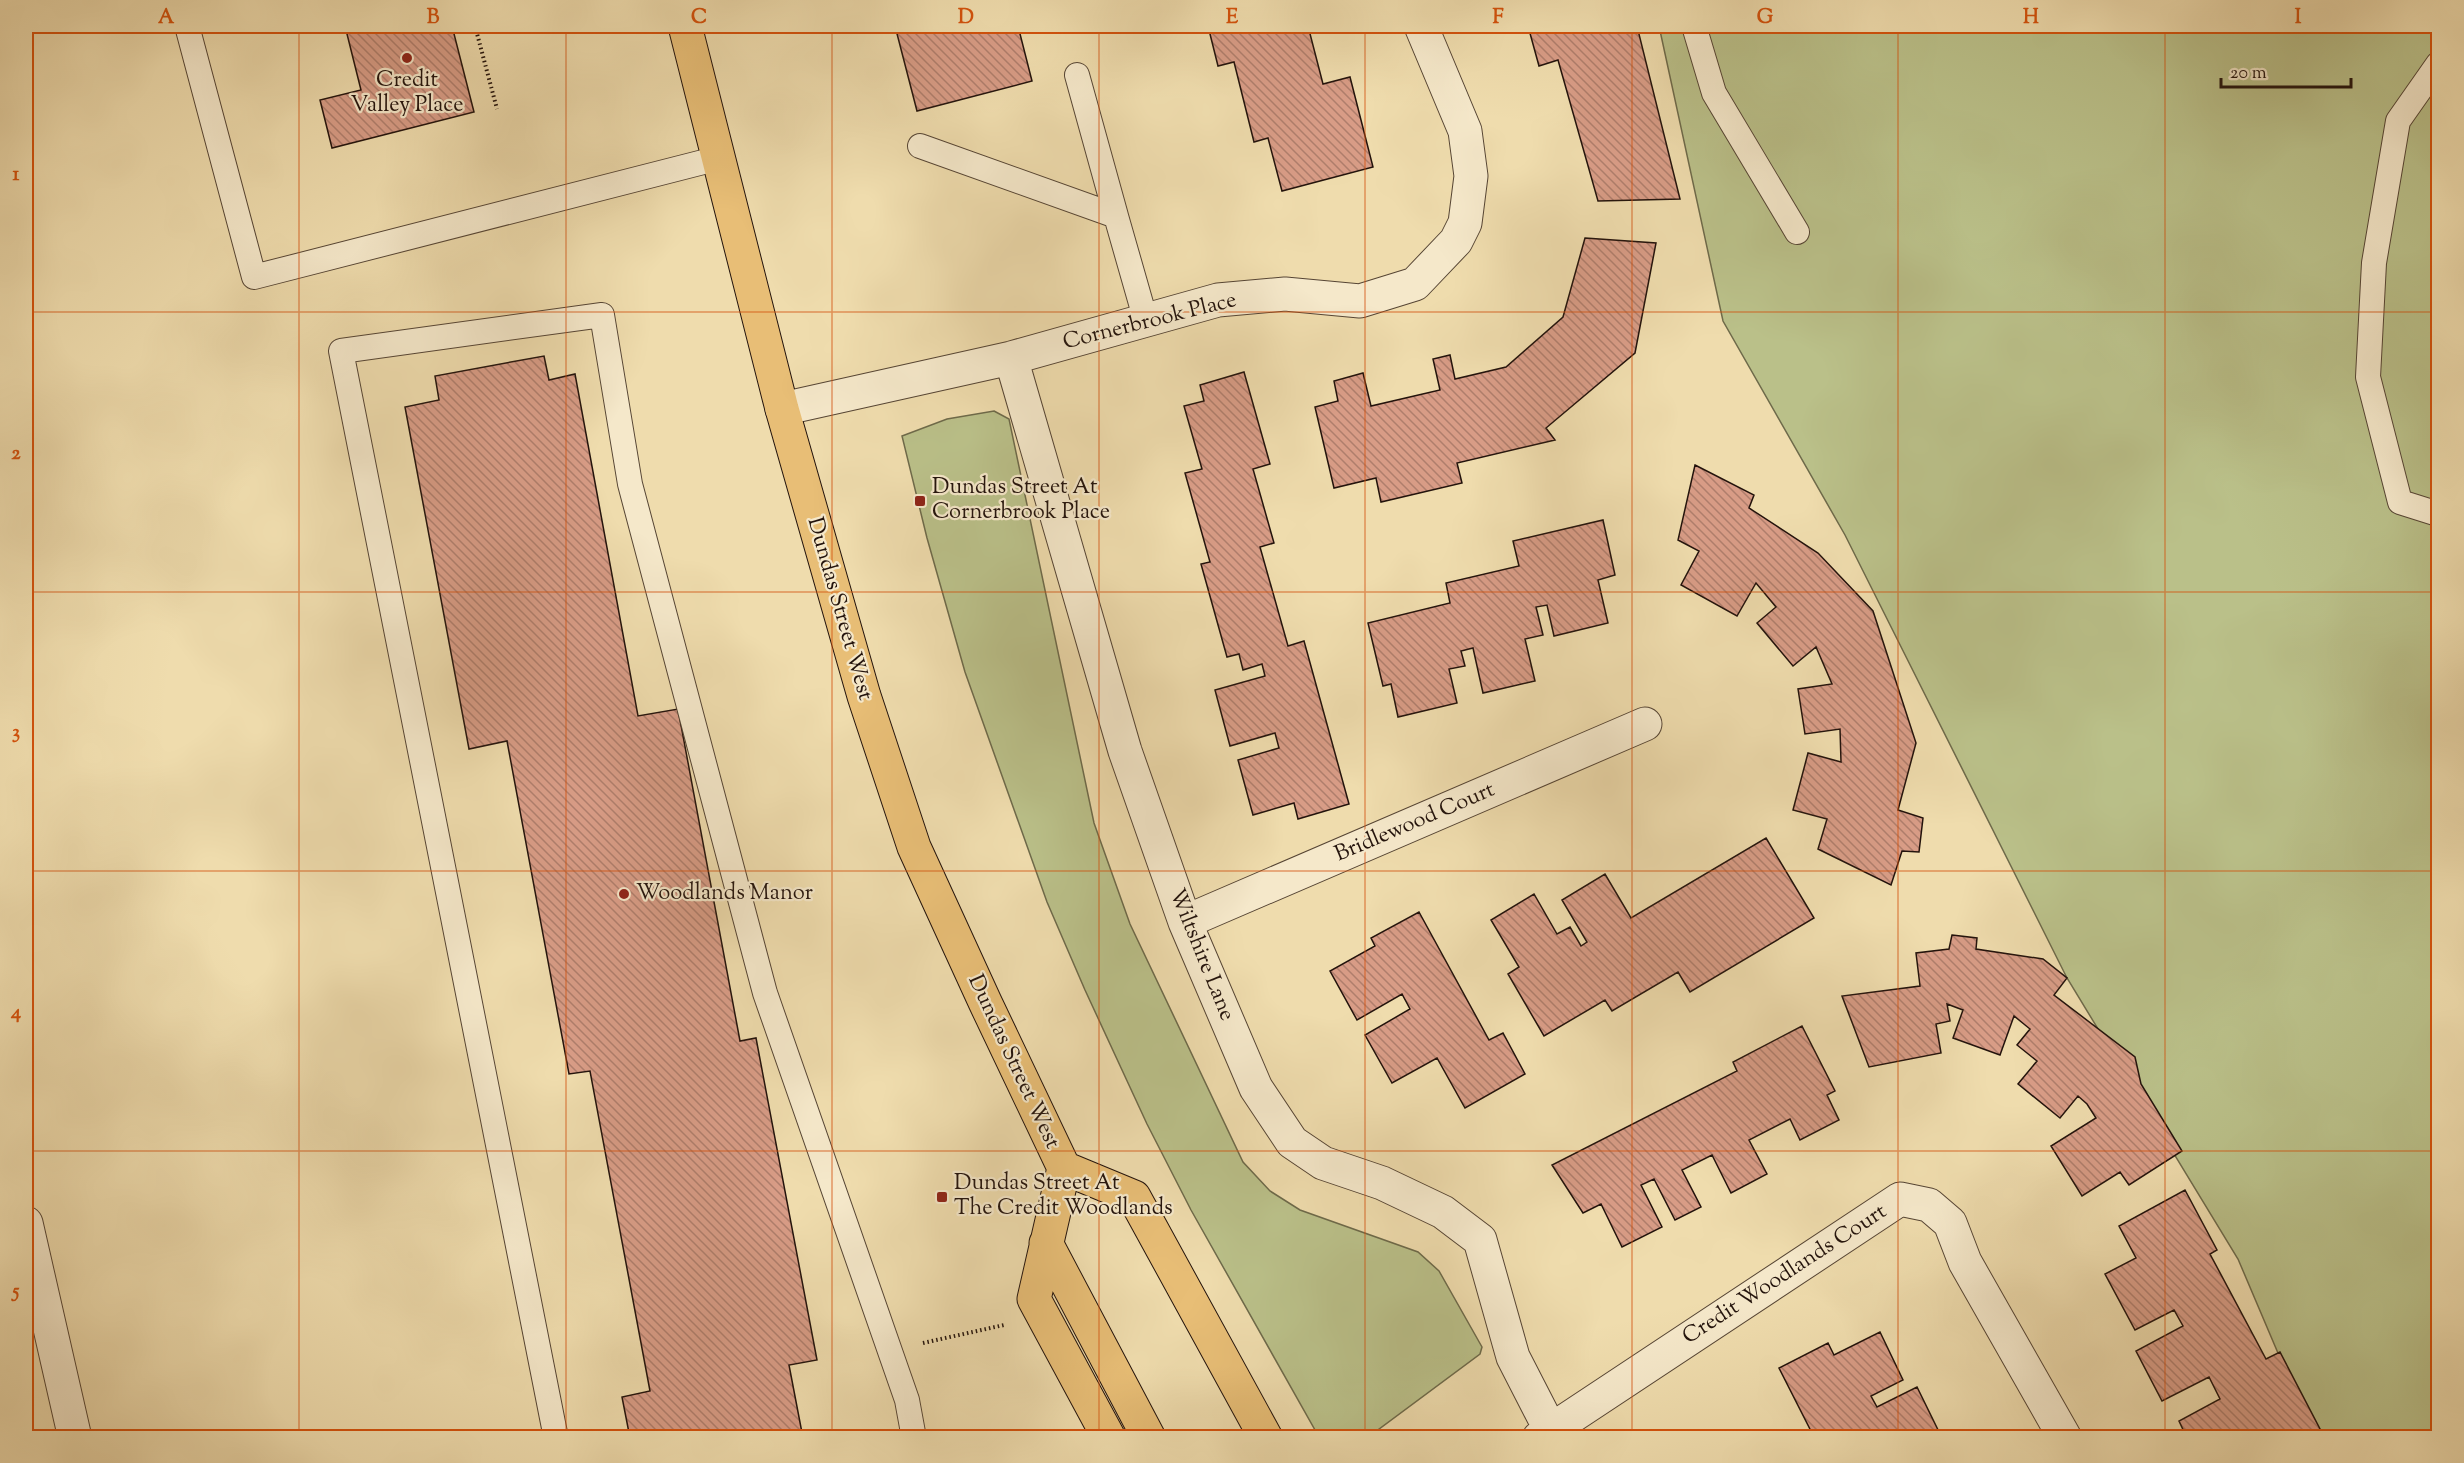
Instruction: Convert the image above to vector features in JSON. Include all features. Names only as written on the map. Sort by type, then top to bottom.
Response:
[{"type":"main road","name":"Dundas Street West","points":[[684,26],[782,409],[864,696],[914,847],[984,1002],[1064,1168],[1034,1299],[1109,1437]]},
{"type":"main road","name":"Dundas Street West","points":[[1064,1168],[1134,1197],[1266,1437]]},
{"type":"main road","points":[[1046,1243],[1149,1437]]},
{"type":"street","name":"Cornerbrook Place","points":[[782,409],[1011,358],[1218,300],[1285,294],[1360,301],[1415,284],[1456,241],[1465,223],[1471,176],[1465,130],[1421,26]]},
{"type":"street","name":"Wiltshire Lane","points":[[1011,358],[1125,751],[1185,922],[1256,1088],[1292,1142],[1323,1163],[1382,1183],[1443,1212],[1480,1240],[1513,1358],[1548,1435]]},
{"type":"street","name":"Bridlewood Court","points":[[1185,922],[1646,724]]},
{"type":"street","name":"Credit Woodlands Court","points":[[1548,1435],[1900,1200],[1929,1206],[1950,1223],[1965,1262],[2065,1437]]},
{"type":"street","points":[[26,1223],[75,1437]]},
{"type":"lane","points":[[187,26],[254,277],[719,158]]},
{"type":"lane","points":[[1694,26],[1714,93],[1797,232]]},
{"type":"lane","points":[[2439,64],[2398,122],[2374,263],[2368,377],[2400,502],[2439,514]]},
{"type":"lane","points":[[1077,75],[1146,321]]},
{"type":"lane","points":[[920,146],[1116,216]]},
{"type":"lane","points":[[556,1437],[342,351],[602,315],[630,484],[765,993],[908,1400],[914,1437]]},
{"type":"path","points":[[474,26],[496,109]]},
{"type":"path","points":[[890,1350],[1006,1324]]},
{"type":"green space","points":[[1659,26],[2438,26],[2438,1437],[2316,1438],[2312,1433],[2238,1259],[2067,978],[1845,535],[1723,321]]},
{"type":"green space","points":[[994,411],[1009,419],[1094,823],[1130,924],[1243,1162],[1270,1191],[1300,1210],[1418,1252],[1439,1271],[1482,1347],[1480,1354],[1375,1432],[1354,1437],[1319,1437],[1191,1210],[1147,1124],[1047,902],[965,672],[927,538],[902,436],[947,419]]},
{"type":"building","name":"Credit Valley Place","points":[[345,26],[452,26],[474,112],[332,148],[320,100],[361,90]]},
{"type":"building","points":[[895,26],[1018,26],[1032,81],[917,111]]},
{"type":"building","points":[[1208,26],[1308,26],[1323,84],[1350,77],[1373,167],[1282,191],[1268,138],[1254,142],[1234,62],[1218,66]]},
{"type":"building","points":[[1528,26],[1613,26],[1614,30],[1637,26],[1680,199],[1598,201],[1558,60],[1539,66]]},
{"type":"building","points":[[1585,238],[1656,243],[1635,353],[1546,428],[1555,440],[1457,463],[1462,483],[1381,502],[1376,478],[1334,488],[1315,407],[1338,401],[1334,381],[1363,373],[1371,406],[1440,390],[1433,359],[1450,355],[1455,379],[1506,367],[1563,317]]},
{"type":"building","name":"Woodlands Manor","points":[[544,356],[549,380],[575,374],[638,716],[678,709],[740,1041],[756,1038],[817,1360],[789,1365],[803,1438],[630,1438],[622,1397],[650,1391],[590,1071],[569,1074],[507,741],[469,749],[405,407],[439,400],[435,376]]},
{"type":"building","points":[[1244,372],[1270,464],[1253,469],[1274,543],[1260,547],[1288,646],[1304,641],[1349,804],[1298,819],[1294,803],[1253,815],[1238,760],[1279,748],[1275,733],[1230,746],[1215,690],[1265,676],[1262,664],[1243,670],[1239,654],[1227,657],[1201,564],[1210,562],[1185,473],[1202,469],[1184,406],[1204,401],[1200,385]]},
{"type":"building","points":[[1695,465],[1754,495],[1749,508],[1818,553],[1873,611],[1916,743],[1898,810],[1923,818],[1919,852],[1902,851],[1891,885],[1818,849],[1827,819],[1793,810],[1808,753],[1841,762],[1840,729],[1805,734],[1798,689],[1832,684],[1816,647],[1793,666],[1757,623],[1776,607],[1756,583],[1737,616],[1681,585],[1699,551],[1678,540]]},
{"type":"building","points":[[1603,520],[1615,575],[1598,580],[1608,623],[1554,636],[1547,605],[1536,607],[1543,635],[1525,639],[1535,681],[1483,693],[1473,648],[1461,651],[1465,666],[1449,669],[1457,703],[1398,717],[1391,684],[1383,686],[1368,623],[1450,603],[1446,583],[1519,566],[1513,541]]},
{"type":"building","points":[[1766,838],[1814,918],[1690,992],[1678,972],[1612,1011],[1605,1000],[1544,1036],[1508,974],[1519,967],[1491,920],[1534,894],[1557,934],[1570,927],[1581,946],[1587,942],[1562,900],[1605,874],[1631,918]]},
{"type":"building","points":[[1419,912],[1489,1040],[1503,1033],[1525,1074],[1465,1108],[1437,1058],[1392,1083],[1365,1035],[1410,1009],[1402,994],[1357,1020],[1330,971],[1375,946],[1371,938]]},
{"type":"building","points":[[1952,935],[1977,938],[1976,949],[2043,959],[2067,978],[2054,995],[2135,1057],[2141,1084],[2182,1151],[2129,1185],[2120,1172],[2082,1196],[2051,1146],[2096,1118],[2087,1104],[2078,1096],[2060,1118],[2018,1084],[2037,1061],[2017,1045],[2030,1029],[2014,1016],[2000,1055],[1953,1038],[1963,1010],[1947,1004],[1950,1021],[1936,1024],[1941,1053],[1869,1067],[1842,996],[1920,986],[1916,953],[1949,949]]},
{"type":"building","points":[[1802,1026],[1835,1091],[1827,1095],[1839,1120],[1800,1140],[1790,1119],[1749,1140],[1767,1174],[1731,1193],[1712,1155],[1682,1170],[1701,1207],[1675,1220],[1654,1179],[1641,1185],[1662,1227],[1622,1247],[1601,1204],[1583,1213],[1552,1165],[1737,1071],[1733,1062]]},
{"type":"building","points":[[2185,1190],[2217,1250],[2210,1254],[2266,1359],[2280,1352],[2320,1429],[2312,1433],[2314,1438],[2187,1438],[2179,1421],[2220,1399],[2209,1377],[2162,1401],[2136,1351],[2183,1326],[2174,1310],[2135,1330],[2105,1274],[2136,1258],[2119,1226]]},
{"type":"building","points":[[1880,1332],[1903,1380],[1871,1396],[1877,1407],[1917,1387],[1942,1438],[1827,1438],[1825,1432],[1814,1437],[1779,1368],[1828,1343],[1834,1355]]},
{"type":"place","name":"Credit Valley Place","points":[[407,58]]},
{"type":"place","name":"Dundas Street At Cornerbrook Place","points":[[920,501]]},
{"type":"place","name":"Woodlands Manor","points":[[624,894]]},
{"type":"place","name":"Dundas Street At The Credit Woodlands","points":[[942,1197]]}]
